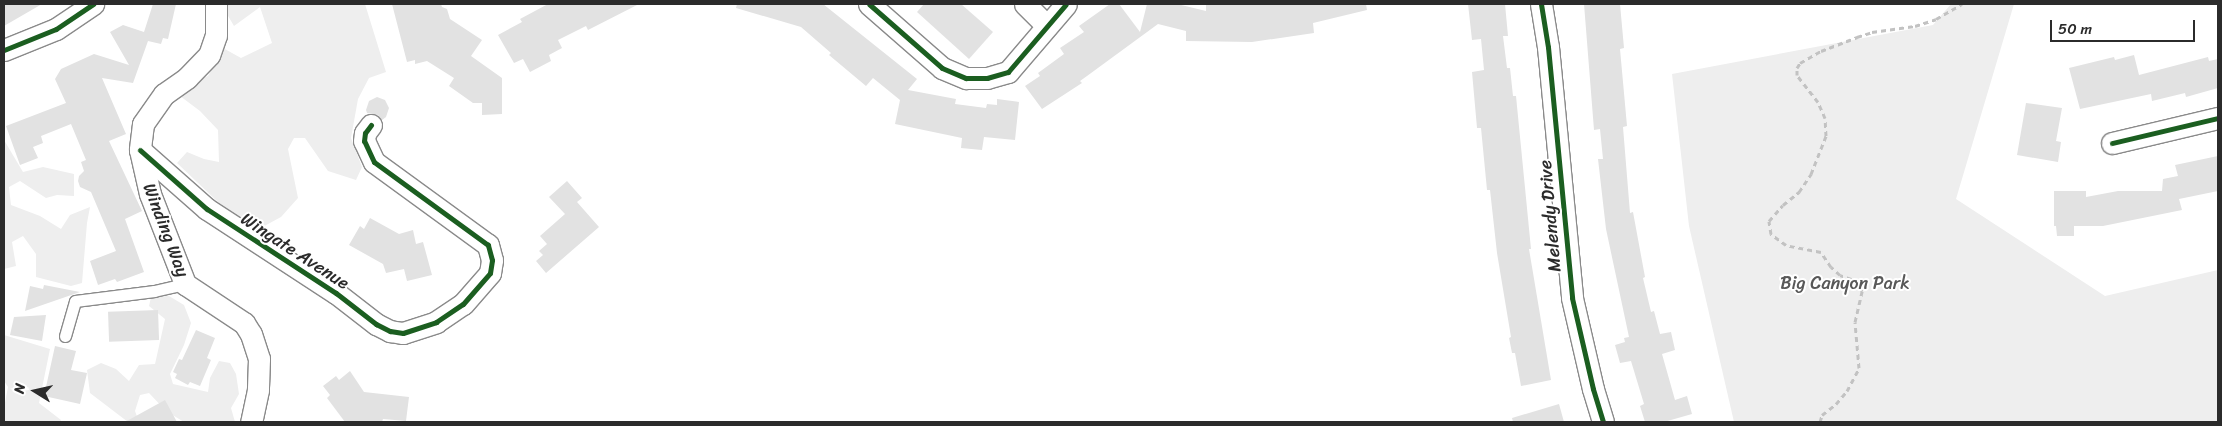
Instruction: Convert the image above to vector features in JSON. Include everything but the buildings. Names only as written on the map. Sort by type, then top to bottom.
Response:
[{"type":"street","points":[[4,50],[56,29],[92,4]]},
{"type":"street","name":"Winding Way","points":[[216,4],[216,35],[209,54],[187,78],[164,94],[144,124],[140,150],[150,194],[185,284],[244,323],[251,334],[259,359],[258,390],[252,422]]},
{"type":"street","points":[[869,4],[942,68],[966,78],[987,78],[1008,72],[1066,4]]},
{"type":"street","points":[[1025,4],[1047,26]]},
{"type":"street","name":"Melendy Drive","points":[[1540,4],[1548,47],[1572,298],[1592,389],[1602,422]]},
{"type":"street","points":[[2112,143],[2218,118]]},
{"type":"street","name":"Wingate Avenue","points":[[140,150],[207,209],[336,293],[376,324],[390,331],[403,333],[436,322],[462,304],[490,273],[492,260],[488,245],[374,162],[364,141],[365,133],[371,125]]},
{"type":"lane","points":[[65,336],[75,301],[154,291],[185,284]]},
{"type":"path","points":[[1820,422],[1822,415],[1836,404],[1847,391],[1859,368],[1855,322],[1862,292],[1860,282],[1840,275],[1831,267],[1821,252],[1786,245],[1771,234],[1769,221],[1783,204],[1798,192],[1812,174],[1826,136],[1825,118],[1818,102],[1797,75],[1800,63],[1821,51],[1872,32],[1915,26],[1936,19],[1962,4]]},
{"type":"green space","points":[[221,4],[365,4],[386,72],[369,78],[358,99],[351,138],[362,167],[356,180],[328,171],[305,138],[294,138],[288,149],[298,198],[281,217],[257,230],[218,202],[177,163],[187,152],[204,159],[219,162],[218,130],[200,111],[180,96],[196,81],[208,76],[223,48],[241,58],[272,43],[260,7],[234,26]]},
{"type":"green space","name":"Big Canyon Park","points":[[1951,4],[2014,4],[1956,199],[2105,296],[2218,270],[2218,422],[1734,422],[1689,226],[1672,74],[1933,25]]},
{"type":"green space","points":[[4,140],[23,172],[43,167],[74,174],[74,196],[57,195],[46,198],[20,181],[9,187],[11,205],[40,216],[61,229],[70,215],[90,207],[82,283],[71,286],[36,277],[36,254],[23,236],[12,242],[16,266],[4,269]]},
{"type":"green space","points":[[169,296],[184,305],[191,323],[184,345],[170,374],[173,384],[208,392],[210,378],[219,361],[230,363],[236,374],[239,394],[231,408],[235,422],[184,422],[166,411],[149,393],[140,395],[135,411],[139,422],[128,422],[90,393],[87,370],[101,363],[116,369],[129,381],[139,365],[155,364],[165,319],[149,306],[151,297]]},
{"type":"green space","points":[[4,335],[50,349],[39,403],[61,420],[60,422],[4,422],[4,408],[8,387],[4,381]]},
{"type":"cycle path","points":[[4,50],[56,29],[93,4]]},
{"type":"cycle path","points":[[869,4],[942,68],[966,78],[987,78],[1008,72],[1066,4]]},
{"type":"cycle path","points":[[1541,4],[1548,47],[1572,298],[1593,389],[1603,422]]},
{"type":"cycle path","points":[[2112,143],[2218,118]]},
{"type":"cycle path","points":[[140,150],[207,209],[336,293],[376,324],[390,331],[403,333],[436,322],[463,304],[490,273],[492,260],[488,245],[374,162],[364,141],[365,133],[371,125]]}]
